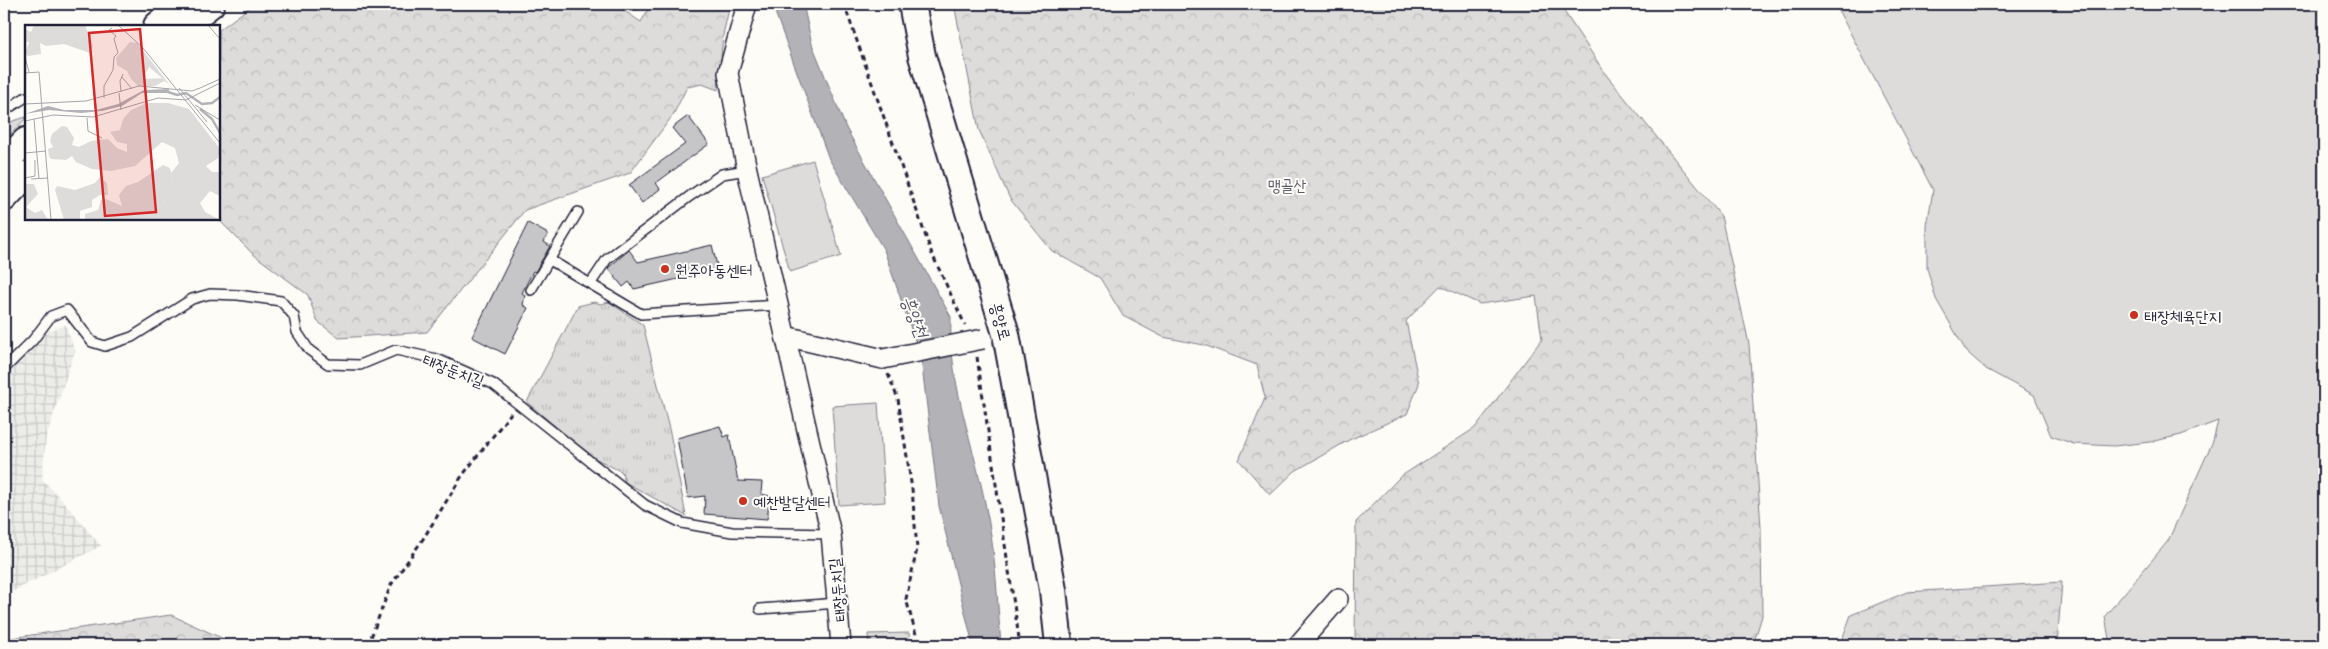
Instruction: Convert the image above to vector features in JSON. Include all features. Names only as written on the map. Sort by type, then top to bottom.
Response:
[{"type":"street","points":[[158,25],[183,4]]},
{"type":"street","points":[[184,25],[211,4]]},
{"type":"street","name":"태장둔치길","points":[[747,4],[728,73],[747,170],[831,534],[842,645]]},
{"type":"street","name":"흥양로","points":[[912,4],[984,339],[1053,590],[1059,645]]},
{"type":"street","points":[[4,163],[25,142]]},
{"type":"street","points":[[4,198],[25,176]]},
{"type":"street","points":[[785,336],[883,359],[984,339]]},
{"type":"street","points":[[1298,645],[1338,600]]},
{"type":"lane","points":[[4,111],[25,98]]},
{"type":"lane","points":[[591,283],[607,259],[690,196],[722,174],[747,170]]},
{"type":"lane","points":[[531,290],[578,212]]},
{"type":"lane","points":[[550,260],[641,314],[778,305]]},
{"type":"lane","name":"태장둔치길","points":[[4,369],[33,340],[51,316],[67,310],[92,342],[104,346],[132,337],[192,299],[210,294],[238,294],[281,301],[294,316],[297,332],[309,350],[328,364],[360,365],[396,350],[437,359],[493,384],[645,505],[682,523],[732,532],[831,534]]},
{"type":"lane","points":[[760,609],[838,603]]},
{"type":"path","points":[[844,4],[932,254],[984,339],[1020,645]]},
{"type":"path","points":[[883,359],[898,399],[912,489],[917,549],[906,599],[919,645]]},
{"type":"path","points":[[368,645],[391,585],[423,539],[462,476],[518,405]]},
{"type":"shaded area","points":[[66,325],[75,351],[46,437],[42,479],[101,546],[4,596],[4,375],[45,332]]},
{"type":"green space","points":[[254,4],[614,4],[641,22],[651,4],[730,4],[723,35],[718,90],[702,84],[687,87],[673,115],[630,173],[525,210],[427,332],[339,338],[317,321],[308,295],[253,254],[219,220],[220,29]]},
{"type":"green space","name":"맹골산","points":[[954,4],[1559,4],[1607,76],[1721,216],[1749,344],[1761,528],[1762,616],[1753,645],[1355,645],[1356,522],[1400,477],[1475,428],[1542,339],[1536,296],[1480,304],[1440,286],[1406,321],[1419,384],[1407,414],[1349,440],[1295,471],[1270,495],[1239,460],[1265,398],[1257,365],[1204,345],[1163,337],[1123,316],[1100,278],[1052,251],[1010,199],[979,130]]},
{"type":"green space","name":"태장체육단지","points":[[1835,4],[2324,4],[2324,645],[2110,645],[2105,616],[2168,541],[2213,441],[2218,421],[2181,435],[2150,442],[2114,446],[2074,444],[2051,436],[2034,395],[1986,369],[1966,351],[1936,299],[1927,268],[1927,226],[1933,190]]},
{"type":"green space","points":[[25,117],[4,141],[4,124]]},
{"type":"green space","points":[[813,160],[841,256],[790,272],[762,175]]},
{"type":"green space","points":[[594,302],[601,304],[609,302],[643,325],[670,433],[686,516],[625,482],[622,472],[587,454],[527,402],[578,306]]},
{"type":"green space","points":[[878,403],[885,502],[839,505],[832,406]]},
{"type":"green space","points":[[2062,582],[2057,645],[1840,645],[1851,615],[1907,592]]},
{"type":"green space","points":[[171,615],[237,645],[4,645],[4,639]]},
{"type":"green space","points":[[909,633],[910,645],[869,645],[868,634]]},
{"type":"water","name":"흥양천","points":[[775,4],[803,4],[812,44],[846,128],[951,317],[951,341],[958,389],[981,484],[992,542],[1001,645],[973,645],[939,506],[921,358],[884,250],[829,159],[776,15]]},
{"type":"building","points":[[688,116],[709,144],[656,183],[660,189],[642,203],[629,185],[685,144],[672,128]]},
{"type":"building","points":[[528,223],[548,234],[544,242],[550,246],[535,272],[533,271],[522,293],[525,295],[523,305],[528,308],[505,354],[472,337]]},
{"type":"building","points":[[712,245],[718,270],[634,289],[629,282],[623,287],[608,268],[629,250],[638,262]]},
{"type":"building","points":[[720,426],[724,437],[729,435],[738,481],[762,482],[761,494],[770,496],[767,519],[704,514],[705,496],[688,498],[677,438]]},
{"type":"place","name":"원주아동센터","points":[[665,269]]},
{"type":"place","name":"태장체육단지","points":[[2134,315]]},
{"type":"place","name":"예찬발달센터","points":[[743,501]]}]
